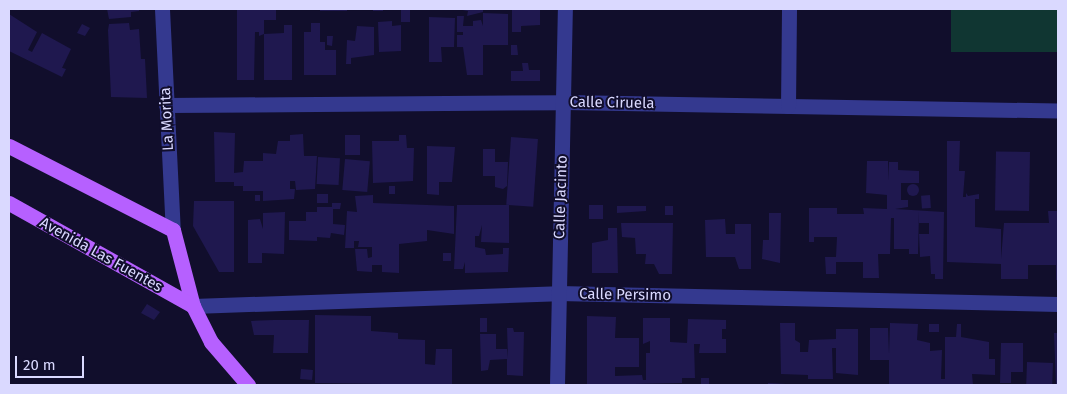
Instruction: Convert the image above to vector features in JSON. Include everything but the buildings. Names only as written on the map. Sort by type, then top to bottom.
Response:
[{"type":"main road","points":[[9,146],[173,230],[193,306],[211,342],[248,385]]},
{"type":"main road","name":"Avenida Las Fuentes","points":[[9,203],[193,306]]},
{"type":"street","name":"La Morita","points":[[162,9],[173,230]]},
{"type":"street","name":"Calle Jacinto","points":[[557,385],[558,294],[565,102],[565,9]]},
{"type":"street","points":[[788,106],[789,9]]},
{"type":"street","name":"Calle Ciruela","points":[[166,105],[565,102],[1058,112]]},
{"type":"street","name":"Calle Persimo","points":[[193,306],[558,294],[1058,304]]},
{"type":"green space","points":[[951,9],[1058,9],[1058,52],[951,52]]}]
